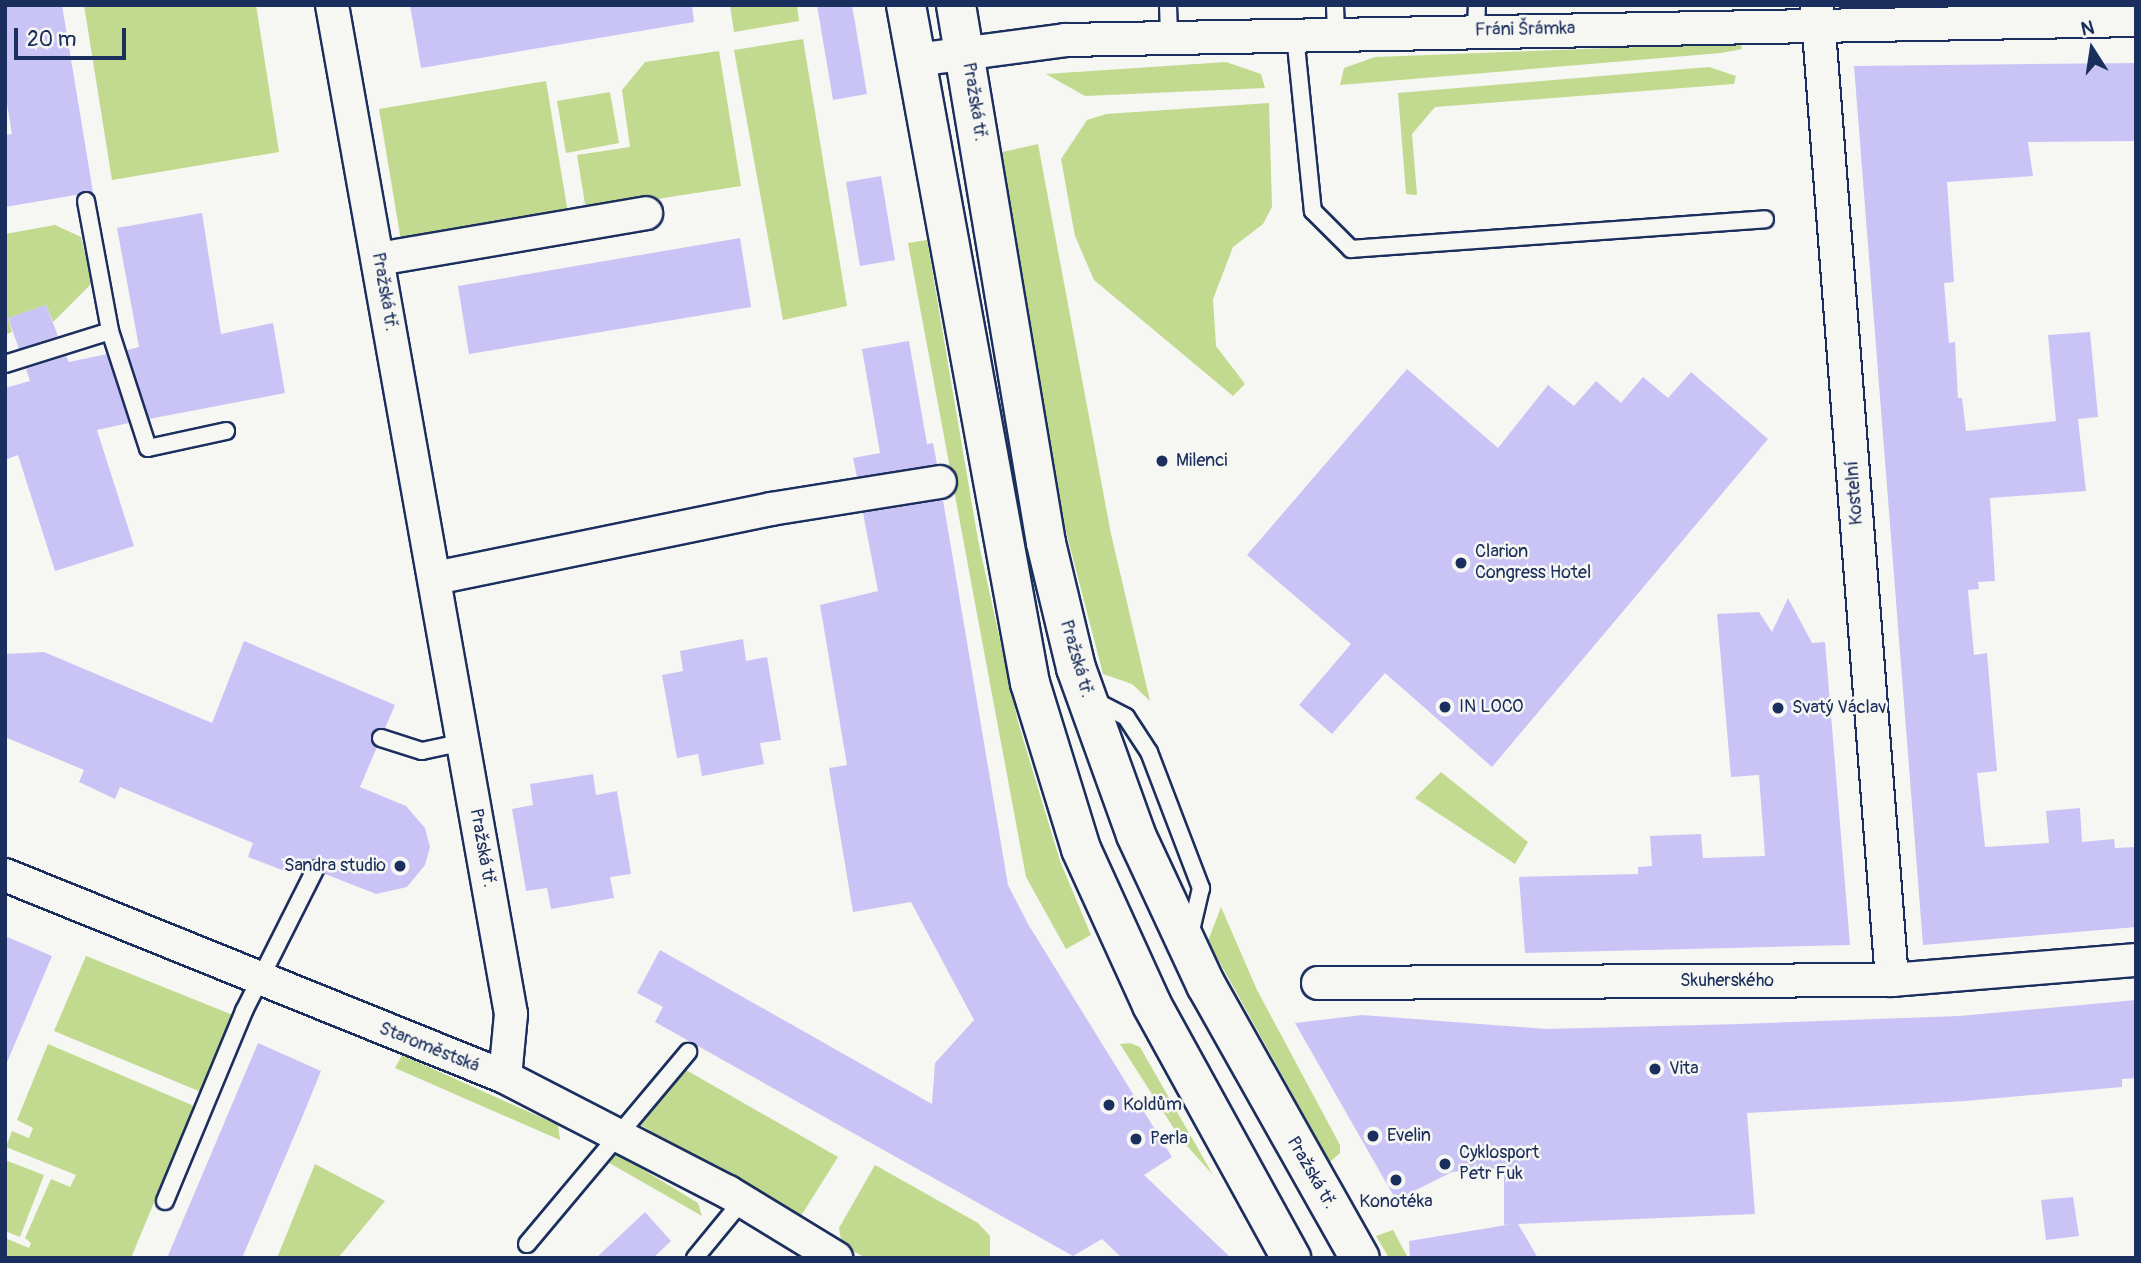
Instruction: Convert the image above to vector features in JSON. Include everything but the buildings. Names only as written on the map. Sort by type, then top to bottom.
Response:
[{"type":"street","name":"Pražská tř.","points":[[332,5],[511,1014],[505,1077]]},
{"type":"street","points":[[906,5],[1030,683],[1080,849],[1152,1005],[1291,1258]]},
{"type":"street","name":"Pražská tř.","points":[[956,5],[1046,543],[1087,697],[1136,835],[1188,945],[1360,1258]]},
{"type":"street","name":"Fráni Šrámka","points":[[916,60],[965,51],[1065,40],[1295,35],[1336,19],[1818,15],[2136,20]]},
{"type":"street","name":"Kostelní","points":[[1818,15],[1892,980]]},
{"type":"street","points":[[378,259],[646,214]]},
{"type":"street","points":[[435,578],[771,509],[940,482]]},
{"type":"street","name":"Staroměstská","points":[[5,875],[505,1077],[742,1201],[835,1258]]},
{"type":"street","name":"Skuherského","points":[[1318,983],[1892,980],[2136,960]]},
{"type":"lane","points":[[1168,5],[1169,38]]},
{"type":"lane","points":[[1295,35],[1313,211],[1351,249],[1765,219]]},
{"type":"lane","points":[[86,201],[110,331],[148,448],[226,431]]},
{"type":"lane","points":[[5,364],[110,331]]},
{"type":"lane","points":[[381,738],[422,751],[464,742]]},
{"type":"lane","points":[[165,1201],[259,978],[315,870]]},
{"type":"lane","points":[[527,1244],[615,1134],[688,1052]]},
{"type":"lane","points":[[695,1258],[742,1201]]},
{"type":"green space","points":[[84,5],[256,5],[279,152],[112,180]]},
{"type":"green space","points":[[730,5],[797,5],[799,21],[734,32]]},
{"type":"green space","points":[[803,39],[847,306],[783,320],[734,50]]},
{"type":"green space","points":[[1741,43],[1742,49],[1721,53],[1340,85],[1344,68],[1375,57]]},
{"type":"green space","points":[[719,51],[741,186],[586,210],[577,155],[630,147],[622,90],[645,62]]},
{"type":"green space","points":[[1226,62],[1261,74],[1265,88],[1085,96],[1046,74]]},
{"type":"green space","points":[[1709,67],[1736,76],[1734,84],[1435,107],[1412,134],[1417,195],[1406,194],[1398,93]]},
{"type":"green space","points":[[546,81],[568,213],[401,241],[379,109]]},
{"type":"green space","points":[[610,92],[619,143],[566,153],[557,101]]},
{"type":"green space","points":[[1269,103],[1272,207],[1263,224],[1233,247],[1213,299],[1216,346],[1245,384],[1233,396],[1094,280],[1075,236],[1061,159],[1087,120],[1106,114]]},
{"type":"green space","points":[[1038,144],[1111,534],[1150,701],[1132,684],[1103,674],[1063,520],[998,153]]},
{"type":"green space","points":[[55,225],[81,237],[92,283],[53,322],[46,305],[8,318],[12,332],[5,335],[5,234]]},
{"type":"green space","points":[[927,240],[978,540],[1018,722],[1060,861],[1091,935],[1066,949],[1026,877],[908,243]]},
{"type":"green space","points":[[1441,772],[1528,842],[1515,864],[1415,798]]},
{"type":"green space","points":[[1221,907],[1257,990],[1340,1145],[1340,1153],[1330,1162],[1208,941]]},
{"type":"green space","points":[[86,956],[233,1015],[201,1092],[54,1031]]},
{"type":"green space","points":[[1130,1043],[1140,1047],[1213,1175],[1180,1138],[1120,1044]]},
{"type":"green space","points":[[48,1044],[194,1106],[131,1258],[5,1258],[5,1238],[29,1248],[31,1243],[25,1238],[51,1179],[70,1187],[76,1175],[6,1147],[12,1131],[29,1138],[33,1128],[17,1120]]},
{"type":"green space","points":[[402,1055],[558,1125],[560,1140],[395,1068]]},
{"type":"green space","points":[[686,1070],[838,1157],[799,1219],[639,1124]]},
{"type":"green space","points":[[611,1155],[619,1155],[698,1203],[702,1216],[604,1160]]},
{"type":"green space","points":[[5,1160],[44,1175],[20,1237],[5,1231]]},
{"type":"green space","points":[[315,1164],[385,1201],[338,1258],[277,1258]]},
{"type":"green space","points":[[875,1165],[978,1223],[990,1236],[990,1258],[866,1258],[842,1245],[839,1228]]},
{"type":"green space","points":[[1393,1230],[1408,1258],[1389,1258],[1376,1236]]},
{"type":"place","name":"Milenci","points":[[1162,461]]},
{"type":"place","name":"Clarion Congress Hotel","points":[[1461,563]]},
{"type":"place","name":"IN LOCO","points":[[1445,707]]},
{"type":"place","name":"Svatý Václav","points":[[1778,708]]},
{"type":"place","name":"Sandra studio","points":[[400,866]]},
{"type":"place","name":"Vita","points":[[1655,1069]]},
{"type":"place","name":"Koldům","points":[[1109,1105]]},
{"type":"place","name":"Evelin","points":[[1373,1136]]},
{"type":"place","name":"Perla","points":[[1136,1139]]},
{"type":"place","name":"Cyklosport Petr Fuk","points":[[1445,1164]]},
{"type":"place","name":"Konotéka","points":[[1396,1180]]}]
